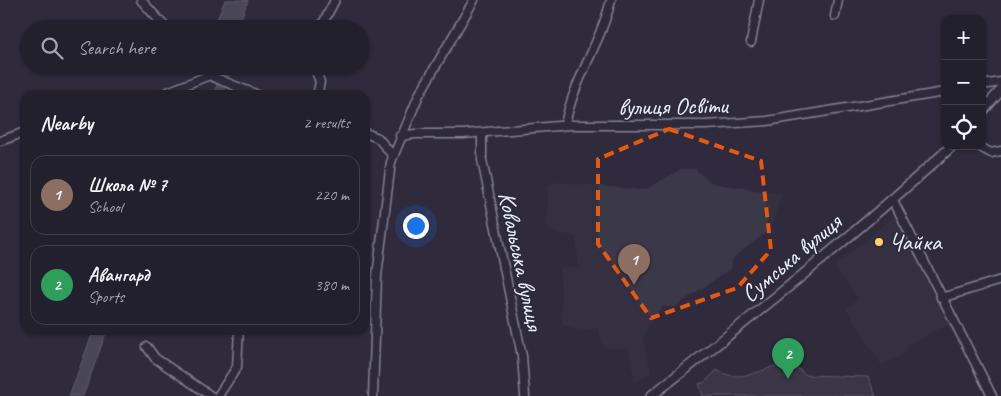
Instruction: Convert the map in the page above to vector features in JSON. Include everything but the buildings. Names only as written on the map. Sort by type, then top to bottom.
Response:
[{"type":"main road","points":[[986,107],[1001,90]]},
{"type":"main road","name":"Сумська вулиця","points":[[651,396],[763,308],[893,200],[948,150]]},
{"type":"street","points":[[141,0],[159,20]]},
{"type":"street","points":[[325,20],[335,0]]},
{"type":"street","points":[[373,396],[377,276],[382,227],[393,156],[400,136],[408,124],[418,95],[474,0]]},
{"type":"street","points":[[565,126],[577,85],[607,18],[611,0]]},
{"type":"street","points":[[751,42],[758,0]]},
{"type":"street","points":[[835,16],[838,0]]},
{"type":"street","points":[[317,75],[320,82],[318,90]]},
{"type":"street","points":[[174,90],[212,76],[245,90]]},
{"type":"street","points":[[986,84],[1001,82]]},
{"type":"street","name":"вулиця Освіти","points":[[400,136],[482,133],[565,126],[706,125],[767,121],[941,93]]},
{"type":"street","name":"Ковальська вулиця","points":[[482,133],[482,160],[522,356],[525,396]]},
{"type":"street","points":[[0,141],[20,134]]},
{"type":"street","points":[[370,135],[378,138],[393,156]]},
{"type":"street","points":[[985,150],[991,153],[1001,151]]},
{"type":"street","points":[[893,200],[992,396]]},
{"type":"street","points":[[941,298],[1001,280]]},
{"type":"street","points":[[218,396],[237,367],[239,335]]},
{"type":"street","points":[[147,347],[155,358],[211,396]]},
{"type":"highlighted area","points":[[669,129],[761,161],[771,250],[737,288],[651,318],[598,244],[598,159]]},
{"type":"shaded area","points":[[681,169],[695,169],[712,183],[781,194],[771,229],[733,258],[730,269],[675,307],[662,307],[653,318],[643,337],[651,372],[635,383],[629,350],[603,347],[598,328],[579,332],[562,323],[560,272],[561,268],[579,267],[576,237],[547,230],[548,187],[553,182],[644,190]]},
{"type":"shaded area","points":[[897,214],[949,324],[907,345],[907,352],[882,366],[846,308],[858,299],[834,266]]},
{"type":"shaded area","points":[[789,361],[806,375],[868,377],[876,396],[703,396],[699,384],[705,382],[717,370],[725,374],[743,376]]},
{"type":"water","points":[[225,0],[248,0],[240,20],[217,20]]},
{"type":"water","points":[[220,75],[229,75],[224,90],[215,90]]},
{"type":"water","points":[[92,335],[105,335],[83,396],[69,396]]},
{"type":"place","name":"Чайка","points":[[879,242]]},
{"type":"place","name":"Школа № 7","points":[[634,285]]},
{"type":"place","name":"Авангард","points":[[788,379]]}]
